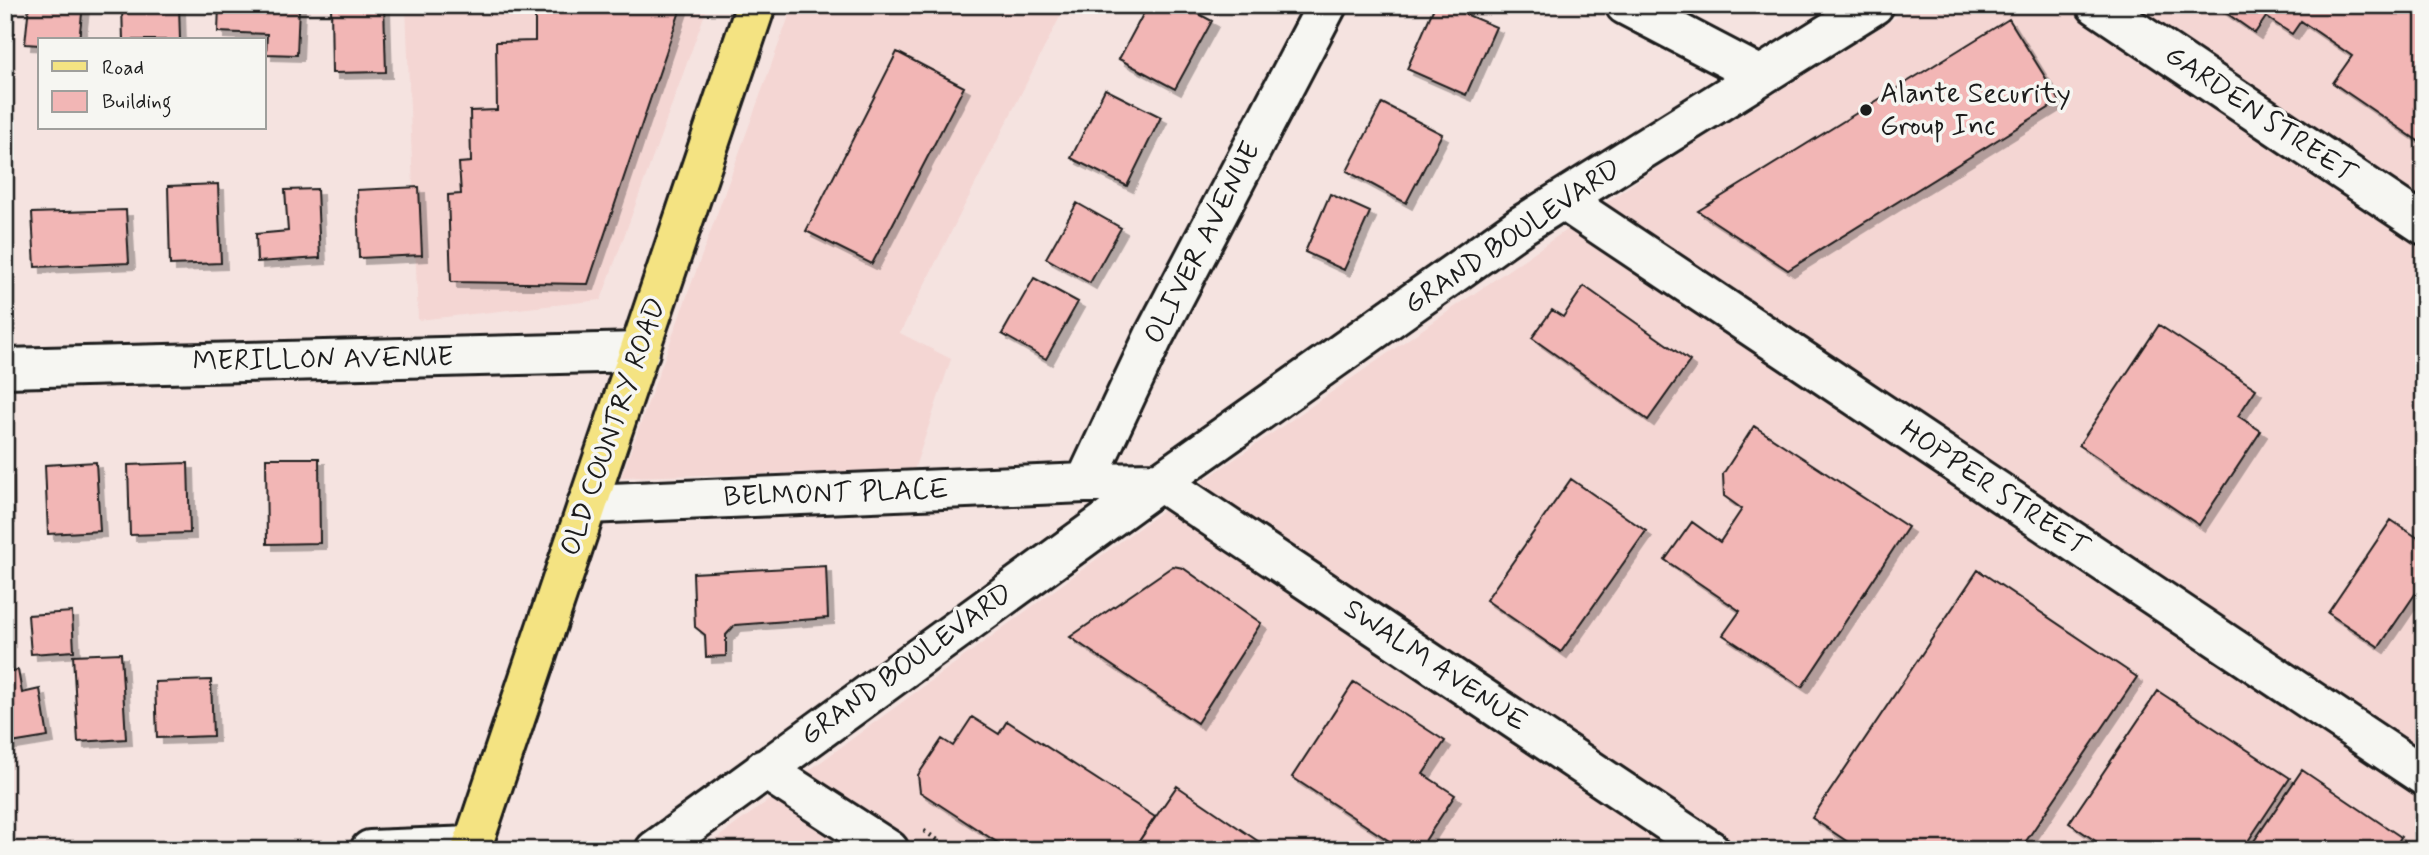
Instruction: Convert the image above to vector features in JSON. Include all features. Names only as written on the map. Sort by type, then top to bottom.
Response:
[{"type":"main road","name":"OLD COUNTRY ROAD","points":[[472,848],[756,5]]},
{"type":"street","name":"OLIVER AVENUE","points":[[1085,483],[1154,336],[1327,5]]},
{"type":"street","points":[[1625,5],[1761,76]]},
{"type":"street","name":"GRAND BOULEVARD","points":[[655,850],[1160,482],[1511,233],[1874,5]]},
{"type":"street","name":"GARDEN STREET","points":[[2096,5],[2424,225]]},
{"type":"street","name":"HOPPER STREET","points":[[1563,201],[2424,776]]},
{"type":"street","name":"MERILLON AVENUE","points":[[5,368],[640,352]]},
{"type":"street","points":[[1085,483],[1160,482]]},
{"type":"street","name":"SWALM AVENUE","points":[[1160,482],[1710,850]]},
{"type":"street","name":"BELMONT PLACE","points":[[587,504],[1085,483]]},
{"type":"street","points":[[764,769],[889,850]]},
{"type":"street","points":[[370,850],[472,848]]},
{"type":"shaded area","points":[[406,5],[708,5],[601,300],[418,320]]},
{"type":"shaded area","points":[[793,5],[1066,5],[900,333],[951,359],[914,470],[621,477]]},
{"type":"shaded area","points":[[1916,5],[2424,5],[2424,850],[701,850],[1203,481],[1656,168]]},
{"type":"building","points":[[29,5],[83,5],[79,38],[38,38],[38,45],[25,44]]},
{"type":"building","points":[[122,5],[179,5],[180,38],[123,38]]},
{"type":"building","points":[[219,5],[299,5],[297,55],[266,54],[267,34],[218,32]]},
{"type":"building","points":[[331,5],[384,5],[386,72],[332,73]]},
{"type":"building","points":[[535,5],[682,5],[588,284],[451,282],[448,195],[461,194],[459,163],[471,162],[470,111],[497,110],[496,42],[535,41]]},
{"type":"building","points":[[1148,5],[1182,5],[1212,21],[1175,89],[1119,59]]},
{"type":"building","points":[[1435,5],[1444,5],[1496,27],[1466,95],[1407,69]]},
{"type":"building","points":[[2215,5],[2424,5],[2424,145],[2333,83],[2352,56],[2301,21],[2292,34],[2266,17],[2255,33]]},
{"type":"building","points":[[2009,19],[2060,101],[1788,270],[1698,211]]},
{"type":"building","points":[[897,52],[964,87],[872,264],[806,231]]},
{"type":"building","points":[[1105,89],[1161,117],[1127,186],[1071,158]]},
{"type":"building","points":[[1382,103],[1442,134],[1406,203],[1347,171]]},
{"type":"building","points":[[218,184],[221,263],[170,265],[168,186]]},
{"type":"building","points":[[419,187],[422,255],[359,258],[357,190]]},
{"type":"building","points":[[317,189],[320,258],[257,262],[256,234],[288,231],[285,190]]},
{"type":"building","points":[[1330,194],[1370,212],[1344,270],[1305,252]]},
{"type":"building","points":[[1077,203],[1121,228],[1090,283],[1046,258]]},
{"type":"building","points":[[126,210],[129,263],[35,267],[32,213]]},
{"type":"building","points":[[1034,278],[1078,302],[1046,359],[1002,334]]},
{"type":"building","points":[[1584,286],[1690,361],[1648,420],[1532,338],[1552,310],[1563,317]]},
{"type":"building","points":[[2159,325],[2256,389],[2238,416],[2261,431],[2199,525],[2079,445]]},
{"type":"building","points":[[1754,426],[1908,527],[1802,687],[1723,635],[1740,611],[1665,560],[1692,522],[1720,542],[1742,509],[1724,496],[1723,474]]},
{"type":"building","points":[[266,458],[319,458],[320,543],[267,544]]},
{"type":"building","points":[[96,462],[100,531],[48,534],[45,465]]},
{"type":"building","points":[[188,463],[190,533],[130,535],[128,465]]},
{"type":"building","points":[[5,471],[8,471],[9,517],[5,517]]},
{"type":"building","points":[[1571,479],[1646,531],[1561,652],[1486,600]]},
{"type":"building","points":[[2391,520],[2424,542],[2424,581],[2379,647],[2328,613]]},
{"type":"building","points":[[826,566],[828,618],[735,625],[726,635],[726,656],[706,657],[705,635],[695,627],[693,573]]},
{"type":"building","points":[[1173,566],[1183,568],[1261,623],[1197,723],[1070,637]]},
{"type":"building","points":[[1978,570],[2137,677],[2020,850],[1860,850],[1812,818]]},
{"type":"building","points":[[72,612],[74,651],[31,654],[28,615]]},
{"type":"building","points":[[121,653],[126,739],[78,742],[73,655]]},
{"type":"building","points":[[18,670],[22,693],[40,689],[48,737],[5,744],[5,672]]},
{"type":"building","points":[[211,680],[213,736],[157,738],[155,682]]},
{"type":"building","points":[[1354,682],[1445,741],[1423,774],[1455,795],[1419,850],[1403,850],[1292,777]]},
{"type":"building","points":[[2158,691],[2290,778],[2242,850],[2109,850],[2069,823]]},
{"type":"building","points":[[972,717],[999,734],[1007,721],[1155,817],[1133,850],[1009,850],[920,792],[918,775],[942,739],[953,746]]},
{"type":"building","points":[[2302,770],[2401,837],[2393,850],[2248,850]]},
{"type":"building","points":[[1177,786],[1271,850],[1133,850]]},
{"type":"place","name":"Alante Security Group Inc","points":[[1866,110]]}]
